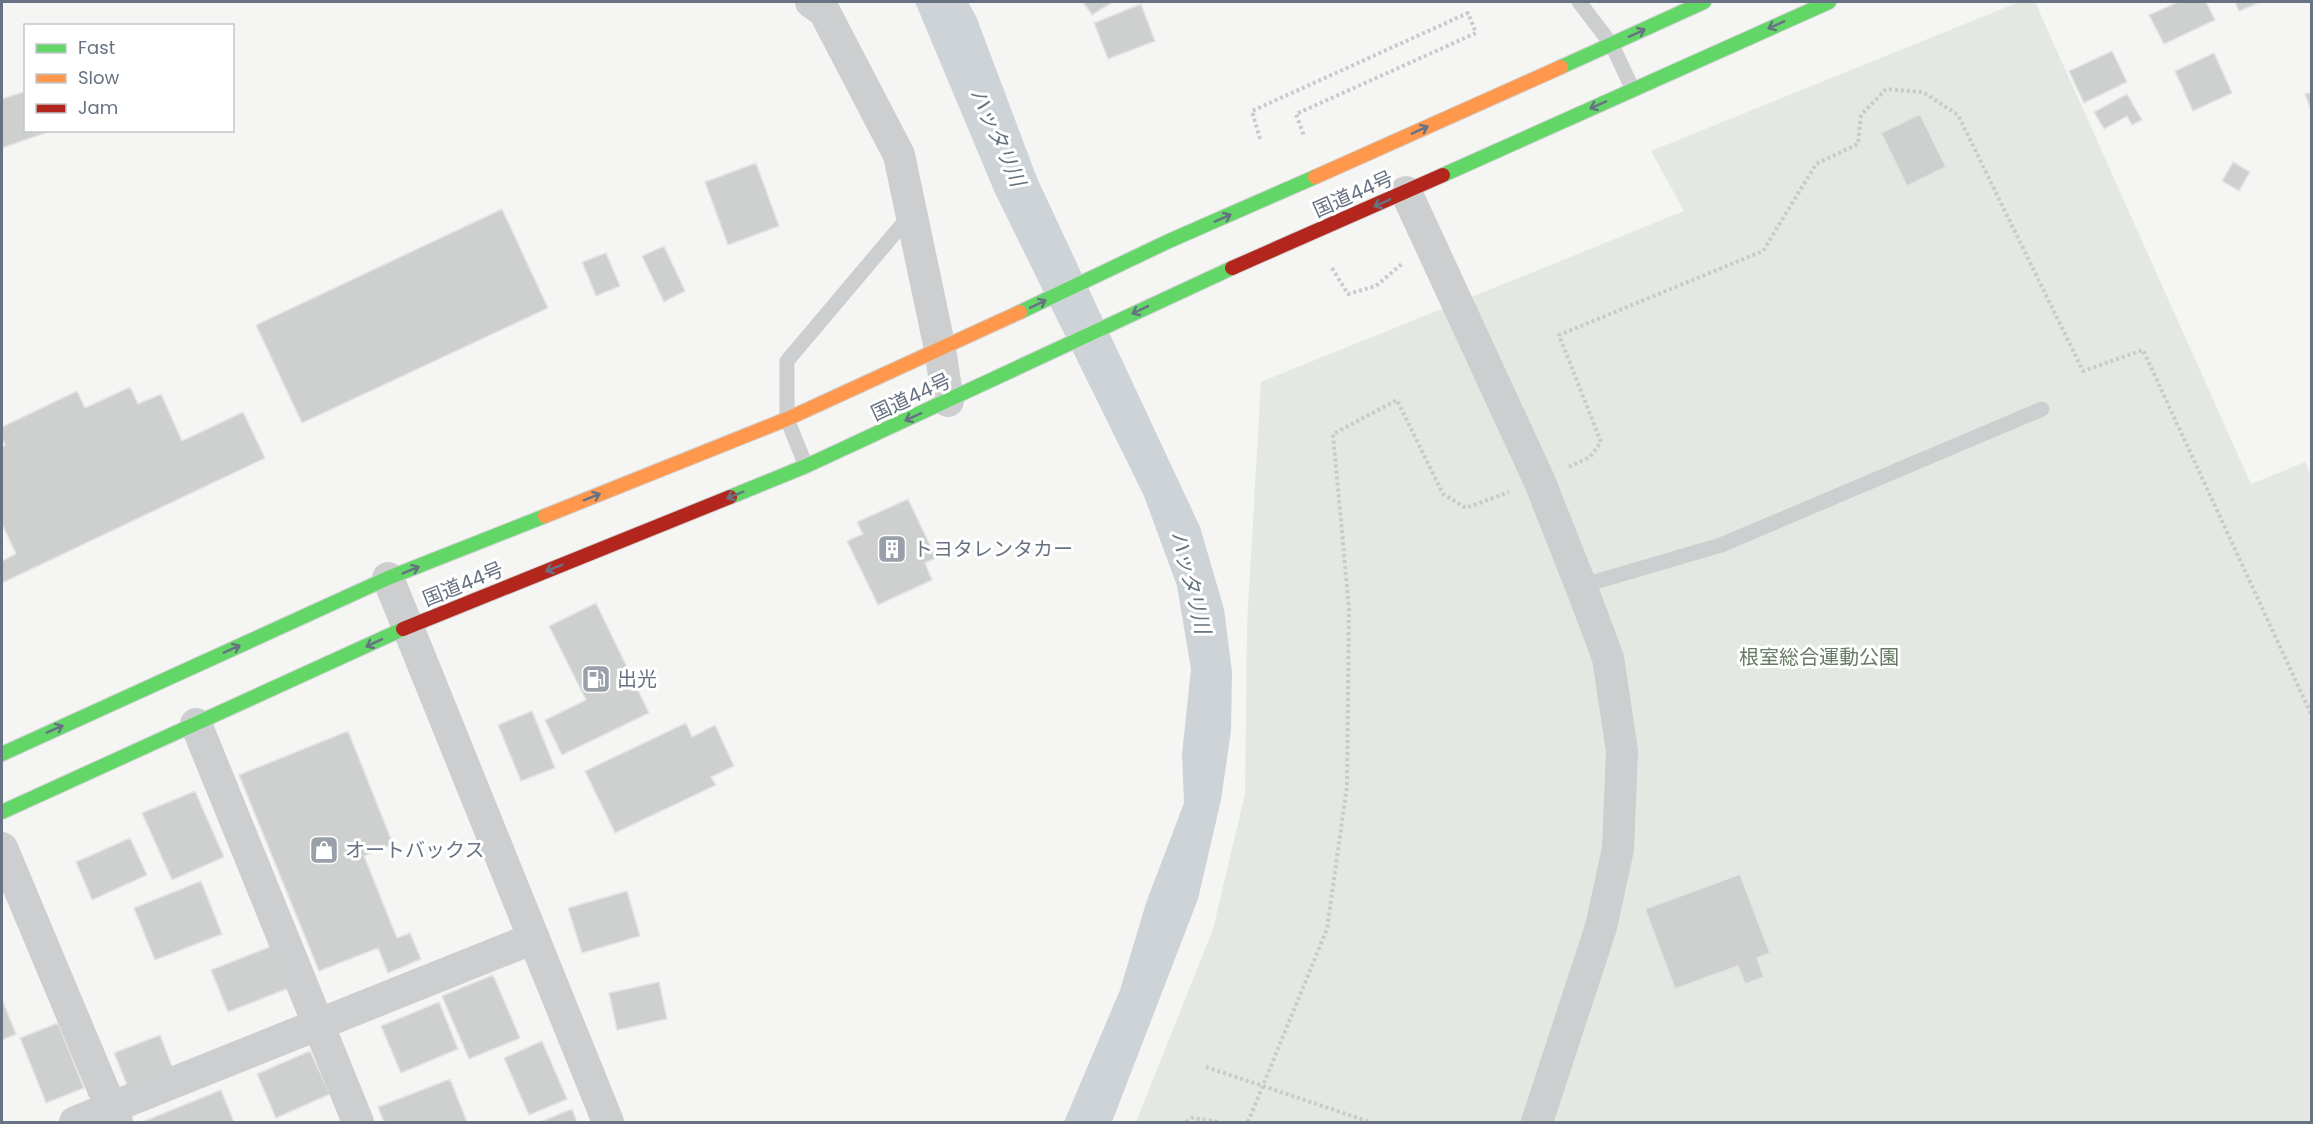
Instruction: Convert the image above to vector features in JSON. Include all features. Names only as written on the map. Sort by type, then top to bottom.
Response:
[{"type":"highway","name":"国道44号","points":[[2,753],[388,578],[787,419],[985,329],[1169,241],[1704,2]]},
{"type":"highway","name":"国道44号","points":[[2,812],[408,627],[806,466],[1005,375],[1193,285],[1830,2]]},
{"type":"street","points":[[812,2],[824,11],[899,155],[940,349],[948,401]]},
{"type":"street","points":[[1406,192],[1539,480],[1581,586],[1608,658],[1622,751],[1618,849],[1601,927],[1537,1122]]},
{"type":"street","points":[[388,578],[608,1122]]},
{"type":"street","points":[[196,724],[358,1122]]},
{"type":"street","points":[[2,848],[114,1115]]},
{"type":"street","points":[[75,1122],[114,1115],[319,1023],[534,938]]},
{"type":"lane","points":[[1579,2],[1612,45],[1633,90]]},
{"type":"lane","points":[[806,466],[787,419],[787,361],[911,214]]},
{"type":"lane","points":[[1581,586],[1721,545],[2042,409]]},
{"type":"path","points":[[1260,139],[1252,111],[1468,13],[1476,33],[1296,114],[1304,136]]},
{"type":"path","points":[[1248,1122],[1327,929],[1347,786],[1349,609],[1333,434],[1397,400],[1443,494],[1466,508],[1539,480],[1590,457],[1601,442],[1559,335],[1763,251],[1816,164],[1858,144],[1861,115],[1886,89],[1923,92],[1958,116],[2083,371],[2143,350],[2312,716]]},
{"type":"path","points":[[1332,268],[1348,294],[1376,286],[1406,261]]},
{"type":"path","points":[[1206,1067],[1370,1122]]},
{"type":"path","points":[[1186,1122],[1192,1118],[1220,1122]]},
{"type":"green space","name":"根室総合運動公園","points":[[2019,2],[2035,2],[2251,484],[2305,462],[2311,477],[2311,1122],[1136,1122],[1213,929],[1245,794],[1247,625],[1261,382],[1684,211],[1651,151]]},
{"type":"water","name":"ハッタリ川","points":[[915,2],[968,2],[976,16],[1037,178],[1200,527],[1224,609],[1232,672],[1231,731],[1221,800],[1198,899],[1112,1122],[1064,1122],[1120,990],[1146,903],[1184,803],[1182,754],[1191,669],[1177,586],[1144,496],[995,193]]},
{"type":"building","points":[[1083,2],[1113,2],[1092,15]]},
{"type":"building","points":[[2178,2],[2206,2],[2215,20],[2164,44],[2149,15]]},
{"type":"building","points":[[2235,2],[2261,2],[2239,11]]},
{"type":"building","points":[[1141,4],[1155,41],[1108,59],[1094,23]]},
{"type":"building","points":[[2112,51],[2127,82],[2084,103],[2069,71]]},
{"type":"building","points":[[2214,53],[2232,93],[2193,111],[2175,71]]},
{"type":"building","points":[[24,92],[24,132],[48,132],[2,148],[2,99]]},
{"type":"building","points":[[2312,92],[2312,113],[2305,94]]},
{"type":"building","points":[[2127,94],[2142,120],[2132,125],[2127,116],[2104,129],[2094,112]]},
{"type":"building","points":[[1920,114],[1946,167],[1907,186],[1881,133]]},
{"type":"building","points":[[2233,162],[2250,172],[2239,191],[2222,181]]},
{"type":"building","points":[[756,163],[779,226],[728,245],[705,182]]},
{"type":"building","points":[[502,209],[548,308],[302,423],[256,325]]},
{"type":"building","points":[[664,246],[685,291],[664,302],[642,256]]},
{"type":"building","points":[[606,253],[620,286],[596,296],[582,262]]},
{"type":"building","points":[[130,387],[138,404],[161,394],[182,441],[243,412],[265,458],[2,583],[2,561],[16,554],[2,524],[2,447],[5,445],[2,438],[2,427],[77,391],[85,408]]},
{"type":"building","name":"トヨタレンタカー","points":[[908,499],[936,558],[925,563],[932,580],[878,605],[847,541],[863,534],[857,522]]},
{"type":"building","points":[[596,603],[649,713],[562,755],[545,720],[586,700],[549,626]]},
{"type":"building","points":[[532,711],[555,768],[521,781],[498,725]]},
{"type":"building","points":[[686,723],[692,737],[715,725],[734,766],[711,777],[716,785],[615,833],[585,771]]},
{"type":"building","name":"オートバックス","points":[[348,731],[393,844],[364,856],[397,938],[410,933],[421,959],[388,973],[378,948],[319,971],[239,775]]},
{"type":"building","points":[[195,791],[224,857],[172,880],[142,813]]},
{"type":"building","points":[[130,838],[147,875],[92,900],[76,862]]},
{"type":"building","points":[[1740,874],[1770,953],[1757,958],[1764,977],[1745,984],[1738,966],[1675,989],[1645,909]]},
{"type":"building","points":[[201,881],[222,934],[155,960],[134,908]]},
{"type":"building","points":[[627,891],[640,936],[582,953],[568,908]]},
{"type":"building","points":[[272,946],[289,988],[228,1012],[211,970]]},
{"type":"building","points":[[493,975],[520,1038],[469,1059],[442,996]]},
{"type":"building","points":[[659,982],[667,1019],[617,1030],[609,993]]},
{"type":"building","points":[[2,999],[16,1034],[2,1040]]},
{"type":"building","points":[[439,1002],[458,1049],[401,1073],[381,1026]]},
{"type":"building","points":[[58,1023],[84,1088],[46,1103],[20,1038]]},
{"type":"building","points":[[160,1035],[175,1074],[130,1092],[114,1053]]},
{"type":"building","points":[[542,1041],[567,1099],[529,1115],[504,1058]]},
{"type":"building","points":[[310,1051],[330,1094],[276,1118],[257,1074]]},
{"type":"building","points":[[450,1079],[467,1122],[384,1122],[378,1107]]},
{"type":"building","points":[[221,1090],[234,1122],[142,1122]]},
{"type":"building","points":[[572,1109],[577,1122],[540,1122]]},
{"type":"traffic: fast","points":[[1561,67],[1704,2]]},
{"type":"traffic: fast","points":[[1443,175],[1829,2]]},
{"type":"traffic: fast","points":[[1020,312],[1169,241],[1315,177]]},
{"type":"traffic: fast","points":[[730,497],[806,466],[1232,268]]},
{"type":"traffic: fast","points":[[2,754],[388,578],[545,516]]},
{"type":"traffic: fast","points":[[2,812],[403,629]]},
{"type":"traffic: slow","points":[[1315,177],[1561,67]]},
{"type":"traffic: slow","points":[[545,516],[787,419],[1020,312]]},
{"type":"traffic: jam","points":[[1232,268],[1443,175]]},
{"type":"traffic: jam","points":[[403,629],[730,497]]},
{"type":"place","name":"トヨタレンタカー","points":[[892,549]]},
{"type":"place","name":"出光","points":[[596,679]]},
{"type":"place","name":"オートバックス","points":[[324,850]]}]
